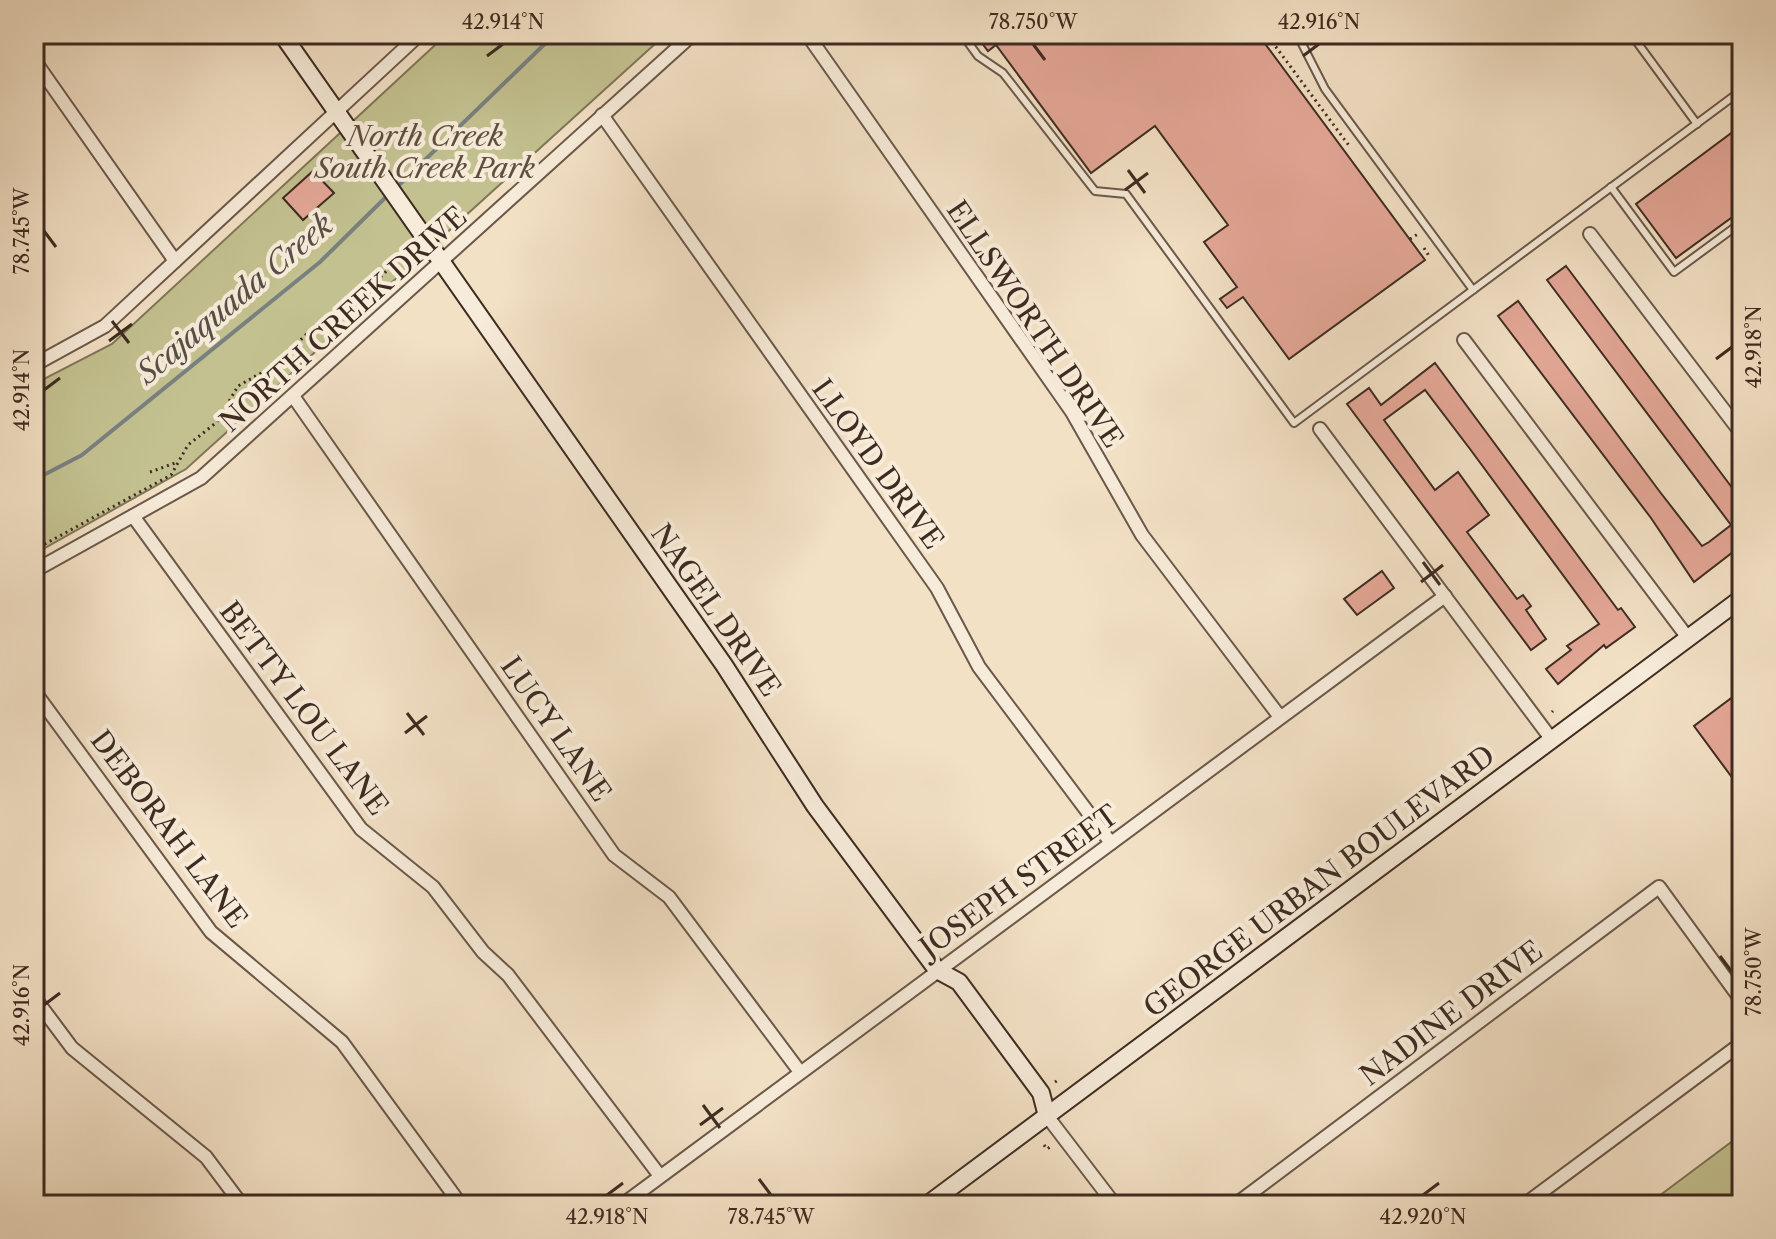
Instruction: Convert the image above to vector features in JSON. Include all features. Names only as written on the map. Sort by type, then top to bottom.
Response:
[{"type":"street","name":"NAGEL DRIVE","points":[[282,34],[724,665],[815,806],[937,970],[959,982],[1041,1093],[1047,1116],[1115,1205]]},
{"type":"street","points":[[34,365],[105,326],[420,34]]},
{"type":"street","name":"NORTH CREEK DRIVE","points":[[34,571],[201,478],[693,34]]},
{"type":"street","name":"ELLSWORTH DRIVE","points":[[807,34],[1072,412],[1142,535],[1280,717]]},
{"type":"street","points":[[34,60],[175,261]]},
{"type":"street","name":"LLOYD DRIVE","points":[[602,115],[937,588],[979,667],[1111,843]]},
{"type":"street","points":[[1590,234],[1742,434]]},
{"type":"street","points":[[1464,340],[1688,638]]},
{"type":"street","name":"LUCY LANE","points":[[293,396],[614,855],[669,897],[800,1072]]},
{"type":"street","points":[[1320,429],[1552,740]]},
{"type":"street","name":"BETTY LOU LANE","points":[[133,516],[361,829],[433,887],[483,952],[508,975],[660,1176]]},
{"type":"street","name":"JOSEPH STREET","points":[[622,1205],[1445,596]]},
{"type":"street","name":"GEORGE URBAN BOULEVARD","points":[[927,1205],[1742,598]]},
{"type":"street","name":"DEBORAH LANE","points":[[34,691],[211,932],[342,1042],[461,1205]]},
{"type":"street","name":"NADINE DRIVE","points":[[1235,1205],[1659,887],[1742,1001]]},
{"type":"street","points":[[34,997],[72,1048],[206,1157],[242,1205]]},
{"type":"street","points":[[1524,1205],[1742,1043]]},
{"type":"lane","points":[[962,34],[978,56],[1003,73],[1095,191],[1126,194],[1294,423],[1742,90]]},
{"type":"lane","points":[[1297,34],[1325,89],[1473,290]]},
{"type":"lane","points":[[1631,34],[1697,124]]},
{"type":"lane","points":[[1611,187],[1674,272],[1742,222]]},
{"type":"path","points":[[1283,34],[1273,43],[1350,147]]},
{"type":"path","points":[[1308,101],[1315,96]]},
{"type":"path","points":[[1410,239],[1418,234]]},
{"type":"path","points":[[1424,248],[1429,256]]},
{"type":"path","points":[[34,550],[171,475],[188,445],[213,427],[238,386],[272,367],[311,330],[357,301],[407,250]]},
{"type":"path","points":[[150,472],[171,461],[178,462]]},
{"type":"path","points":[[1044,1145],[1047,1149],[1050,1147]]},
{"type":"green space","name":"North Creek South Creek Park","points":[[447,34],[666,34],[186,469],[34,554],[34,384],[112,344]]},
{"type":"green space","points":[[1742,1134],[1742,1205],[1647,1205]]},
{"type":"building","points":[[975,34],[1281,34],[1266,45],[1425,260],[1289,359],[1243,297],[1227,308],[1220,299],[1237,287],[1204,242],[1228,225],[1155,126],[1091,173],[996,45],[988,51]]},
{"type":"building","points":[[1742,125],[1742,210],[1676,258],[1636,204]]},
{"type":"building","points":[[313,171],[334,193],[303,220],[283,198]]},
{"type":"building","points":[[1566,266],[1742,501],[1742,545],[1694,582],[1651,518],[1498,316],[1518,301],[1702,546],[1709,542],[1731,525],[1547,280]]},
{"type":"building","points":[[1435,363],[1618,610],[1621,608],[1635,627],[1606,648],[1604,645],[1558,684],[1546,669],[1571,650],[1567,646],[1599,624],[1470,449],[1425,390],[1384,420],[1435,490],[1458,472],[1489,515],[1467,532],[1517,599],[1523,595],[1531,606],[1526,610],[1546,639],[1531,650],[1347,404],[1369,388],[1381,405]]},
{"type":"building","points":[[1382,571],[1394,588],[1357,615],[1344,599]]},
{"type":"building","points":[[1742,690],[1742,791],[1694,726]]},
{"type":"waterway","name":"Scajaquada Creek","points":[[396,188],[555,34]]},
{"type":"waterway","name":"Scajaquada Creek","points":[[34,480],[82,455],[320,262],[389,194]]}]
